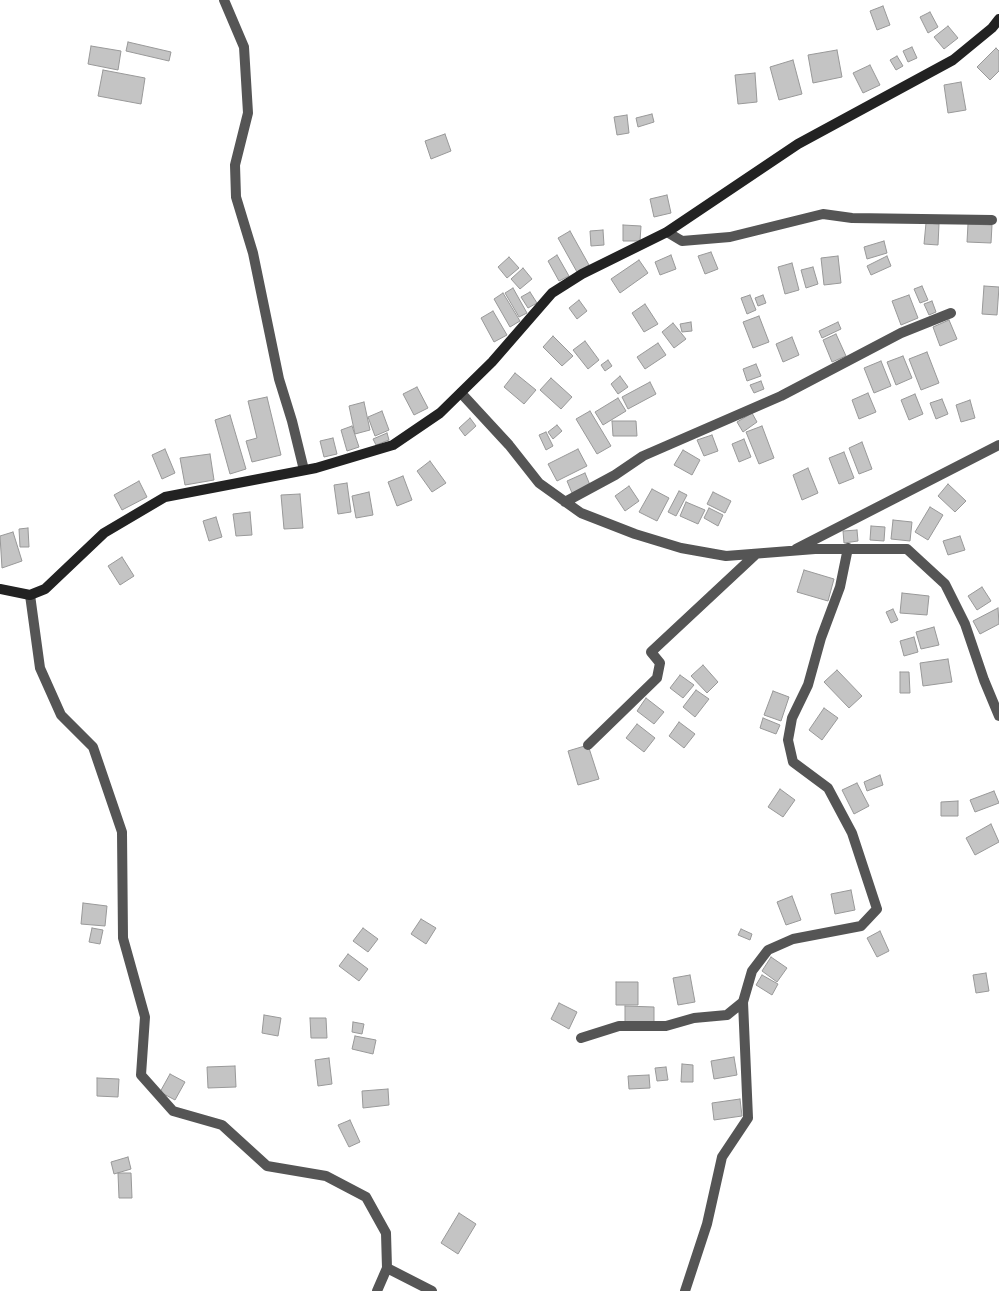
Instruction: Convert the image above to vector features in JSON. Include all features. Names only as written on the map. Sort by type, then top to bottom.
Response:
[{"type":"street","points":[[224,0],[244,47],[248,113],[235,165],[236,197],[253,253],[279,379],[304,470]]},
{"type":"street","points":[[0,589],[30,595],[45,589],[104,533],[165,497],[304,470],[393,445],[440,413],[461,393],[492,362],[552,293],[582,274],[667,232],[798,144],[954,60],[992,28],[999,18]]},
{"type":"street","points":[[667,232],[682,242],[730,237],[823,214],[852,218],[992,220]]},
{"type":"street","points":[[565,502],[615,475],[643,456],[781,396],[901,334],[951,313]]},
{"type":"street","points":[[461,393],[509,445],[539,484],[581,513],[681,548],[726,556],[848,548],[907,549],[945,584],[965,624],[984,680],[999,716]]},
{"type":"street","points":[[791,552],[999,445]]},
{"type":"street","points":[[686,1291],[707,1224],[722,1157],[748,1118],[743,1002],[752,971],[768,950],[793,938],[861,926],[877,909],[852,833],[828,788],[793,762],[788,740],[792,718],[808,685],[840,587],[848,548]]},
{"type":"street","points":[[588,745],[657,678],[660,663],[651,652],[755,555]]},
{"type":"street","points":[[30,595],[40,668],[61,715],[93,747],[122,832],[122,938],[145,1017],[141,1076],[173,1111],[222,1125],[267,1166],[326,1176],[366,1196],[386,1233],[387,1268],[377,1291]]},
{"type":"street","points":[[581,1038],[618,1026],[666,1026],[694,1018],[727,1015],[743,1002]]},
{"type":"street","points":[[387,1268],[432,1291]]},
{"type":"building","points":[[883,6],[890,25],[877,30],[870,11]]},
{"type":"building","points":[[930,12],[938,27],[928,33],[920,17]]},
{"type":"building","points":[[948,26],[958,38],[944,49],[934,37]]},
{"type":"building","points":[[128,42],[171,52],[169,61],[126,51]]},
{"type":"building","points":[[91,46],[121,51],[118,70],[88,64]]},
{"type":"building","points":[[912,47],[917,58],[908,62],[903,51]]},
{"type":"building","points":[[996,48],[999,51],[999,71],[990,80],[977,67]]},
{"type":"building","points":[[837,50],[842,77],[813,83],[808,55]]},
{"type":"building","points":[[897,56],[903,66],[896,70],[890,60]]},
{"type":"building","points":[[793,60],[802,94],[779,100],[770,67]]},
{"type":"building","points":[[870,65],[880,85],[863,93],[853,73]]},
{"type":"building","points":[[103,70],[145,78],[141,104],[98,96]]},
{"type":"building","points":[[755,73],[757,102],[738,104],[735,75]]},
{"type":"building","points":[[961,82],[966,110],[948,113],[944,85]]},
{"type":"building","points":[[652,114],[654,122],[638,127],[636,118]]},
{"type":"building","points":[[627,115],[629,133],[617,135],[614,117]]},
{"type":"building","points":[[445,134],[451,151],[431,159],[425,141]]},
{"type":"building","points":[[667,195],[671,213],[654,217],[650,199]]},
{"type":"building","points":[[926,223],[939,224],[938,245],[924,244]]},
{"type":"building","points":[[968,224],[992,225],[991,243],[967,242]]},
{"type":"building","points":[[623,225],[641,226],[640,241],[623,241]]},
{"type":"building","points":[[603,230],[604,245],[591,246],[590,231]]},
{"type":"building","points":[[570,231],[589,265],[577,272],[558,238]]},
{"type":"building","points":[[884,241],[887,253],[867,259],[864,247]]},
{"type":"building","points":[[711,252],[718,269],[705,274],[698,256]]},
{"type":"building","points":[[557,255],[569,276],[559,281],[548,261]]},
{"type":"building","points":[[671,255],[676,269],[660,275],[655,262]]},
{"type":"building","points":[[838,256],[841,283],[824,285],[821,258]]},
{"type":"building","points":[[887,256],[891,266],[871,275],[867,266]]},
{"type":"building","points":[[509,257],[519,268],[507,278],[498,267]]},
{"type":"building","points":[[639,260],[648,273],[620,293],[611,279]]},
{"type":"building","points":[[792,263],[799,290],[785,294],[778,267]]},
{"type":"building","points":[[813,267],[818,284],[806,288],[801,270]]},
{"type":"building","points":[[523,268],[532,279],[520,289],[511,279]]},
{"type":"building","points":[[922,286],[928,300],[920,303],[914,289]]},
{"type":"building","points":[[984,286],[999,287],[997,315],[982,314]]},
{"type":"building","points":[[513,288],[527,313],[519,317],[505,293]]},
{"type":"building","points":[[530,292],[537,303],[528,308],[521,297]]},
{"type":"building","points":[[503,293],[520,321],[510,327],[494,299]]},
{"type":"building","points":[[750,295],[756,310],[747,314],[741,298]]},
{"type":"building","points":[[763,295],[766,303],[758,306],[755,298]]},
{"type":"building","points":[[909,295],[918,318],[901,325],[892,301]]},
{"type":"building","points":[[579,300],[587,311],[577,319],[569,308]]},
{"type":"building","points":[[932,301],[936,312],[929,315],[924,304]]},
{"type":"building","points":[[645,304],[658,324],[644,332],[632,313]]},
{"type":"building","points":[[493,311],[507,335],[494,342],[481,318]]},
{"type":"building","points":[[759,316],[769,342],[753,348],[743,322]]},
{"type":"building","points":[[949,320],[957,339],[940,346],[933,327]]},
{"type":"building","points":[[691,322],[692,331],[682,332],[680,324]]},
{"type":"building","points":[[838,322],[841,329],[822,338],[819,331]]},
{"type":"building","points":[[673,323],[686,339],[674,348],[662,332]]},
{"type":"building","points":[[836,334],[846,356],[832,362],[823,340]]},
{"type":"building","points":[[553,336],[573,356],[562,366],[543,347]]},
{"type":"building","points":[[792,337],[799,355],[783,362],[776,344]]},
{"type":"building","points":[[585,341],[599,360],[588,369],[573,350]]},
{"type":"building","points":[[658,343],[666,355],[645,369],[637,357]]},
{"type":"building","points":[[927,352],[939,383],[921,390],[909,359]]},
{"type":"building","points":[[903,356],[912,378],[896,385],[887,362]]},
{"type":"building","points":[[608,360],[612,366],[605,371],[601,365]]},
{"type":"building","points":[[881,361],[891,386],[874,393],[864,368]]},
{"type":"building","points":[[756,364],[761,376],[747,381],[743,369]]},
{"type":"building","points":[[515,373],[536,390],[524,404],[504,387]]},
{"type":"building","points":[[620,376],[628,387],[618,394],[611,384]]},
{"type":"building","points":[[551,378],[572,397],[561,409],[540,390]]},
{"type":"building","points":[[761,381],[764,389],[754,393],[750,385]]},
{"type":"building","points":[[650,382],[656,394],[628,409],[622,397]]},
{"type":"building","points":[[417,387],[428,408],[414,415],[403,394]]},
{"type":"building","points":[[868,393],[876,412],[859,419],[852,400]]},
{"type":"building","points":[[915,394],[923,414],[909,420],[901,400]]},
{"type":"building","points":[[267,397],[281,455],[252,462],[246,441],[257,438],[248,401]]},
{"type":"building","points":[[618,398],[626,411],[603,425],[595,412]]},
{"type":"building","points":[[942,399],[948,414],[936,419],[930,403]]},
{"type":"building","points":[[970,400],[975,418],[961,422],[956,405]]},
{"type":"building","points":[[364,402],[370,430],[355,434],[349,406]]},
{"type":"building","points":[[382,411],[389,430],[375,436],[368,417]]},
{"type":"building","points":[[590,411],[611,446],[597,454],[576,419]]},
{"type":"building","points":[[752,413],[757,422],[743,432],[737,422]]},
{"type":"building","points":[[230,415],[246,469],[230,474],[215,420]]},
{"type":"building","points":[[470,418],[476,426],[465,436],[459,428]]},
{"type":"building","points":[[612,421],[636,421],[637,436],[613,436]]},
{"type":"building","points":[[557,425],[562,431],[553,439],[548,432]]},
{"type":"building","points":[[352,426],[359,447],[347,451],[341,430]]},
{"type":"building","points":[[762,426],[774,458],[759,464],[746,432]]},
{"type":"building","points":[[546,432],[553,446],[546,450],[539,435]]},
{"type":"building","points":[[387,433],[389,440],[376,445],[373,439]]},
{"type":"building","points":[[712,435],[718,451],[704,456],[697,440]]},
{"type":"building","points":[[333,438],[337,454],[324,457],[320,441]]},
{"type":"building","points":[[744,439],[751,457],[739,462],[732,444]]},
{"type":"building","points":[[862,442],[872,469],[859,474],[849,448]]},
{"type":"building","points":[[165,449],[175,473],[162,479],[152,455]]},
{"type":"building","points":[[578,449],[587,466],[557,481],[548,464]]},
{"type":"building","points":[[683,450],[700,460],[692,475],[674,465]]},
{"type":"building","points":[[844,452],[854,478],[839,484],[829,458]]},
{"type":"building","points":[[210,454],[214,480],[185,485],[180,458]]},
{"type":"building","points":[[430,461],[446,483],[432,492],[417,471]]},
{"type":"building","points":[[808,468],[818,493],[802,500],[793,475]]},
{"type":"building","points":[[585,473],[590,485],[572,493],[567,481]]},
{"type":"building","points":[[403,476],[412,500],[397,506],[388,482]]},
{"type":"building","points":[[139,481],[147,497],[122,510],[114,495]]},
{"type":"building","points":[[347,483],[351,512],[338,514],[334,485]]},
{"type":"building","points":[[948,484],[966,501],[955,512],[938,496]]},
{"type":"building","points":[[629,486],[639,501],[625,511],[615,496]]},
{"type":"building","points":[[652,489],[669,498],[657,521],[639,512]]},
{"type":"building","points":[[679,491],[687,495],[676,516],[668,512]]},
{"type":"building","points":[[369,492],[373,515],[356,518],[352,496]]},
{"type":"building","points":[[713,492],[731,501],[725,513],[707,504]]},
{"type":"building","points":[[300,494],[303,528],[284,529],[281,495]]},
{"type":"building","points":[[686,502],[705,510],[698,524],[680,516]]},
{"type":"building","points":[[930,507],[943,515],[928,540],[915,532]]},
{"type":"building","points":[[709,508],[723,515],[718,526],[704,518]]},
{"type":"building","points":[[250,512],[252,535],[236,536],[233,514]]},
{"type":"building","points":[[216,517],[222,537],[209,541],[203,521]]},
{"type":"building","points":[[893,520],[912,522],[910,541],[891,539]]},
{"type":"building","points":[[871,526],[885,527],[884,541],[870,540]]},
{"type":"building","points":[[28,528],[29,547],[20,547],[19,529]]},
{"type":"building","points":[[857,530],[858,541],[844,543],[843,531]]},
{"type":"building","points":[[13,532],[22,561],[2,568],[0,536]]},
{"type":"building","points":[[960,536],[965,550],[948,555],[943,541]]},
{"type":"building","points":[[122,557],[134,576],[120,585],[108,566]]},
{"type":"building","points":[[804,570],[834,579],[828,601],[797,592]]},
{"type":"building","points":[[982,587],[991,601],[977,610],[968,596]]},
{"type":"building","points":[[902,593],[929,596],[927,615],[900,613]]},
{"type":"building","points":[[998,608],[999,624],[980,634],[973,621]]},
{"type":"building","points":[[893,609],[898,620],[891,623],[886,612]]},
{"type":"building","points":[[934,627],[939,645],[921,649],[916,632]]},
{"type":"building","points":[[914,637],[918,652],[904,656],[900,641]]},
{"type":"building","points":[[948,659],[952,682],[923,686],[920,663]]},
{"type":"building","points":[[703,665],[718,682],[707,693],[691,676]]},
{"type":"building","points":[[837,670],[862,696],[849,708],[824,682]]},
{"type":"building","points":[[900,672],[909,672],[910,693],[900,693]]},
{"type":"building","points":[[680,675],[694,685],[683,698],[670,688]]},
{"type":"building","points":[[696,690],[709,699],[695,717],[683,707]]},
{"type":"building","points":[[773,691],[789,697],[781,721],[764,715]]},
{"type":"building","points":[[646,698],[664,712],[654,724],[637,711]]},
{"type":"building","points":[[824,708],[838,718],[822,740],[809,730]]},
{"type":"building","points":[[763,718],[780,725],[776,734],[760,728]]},
{"type":"building","points":[[679,722],[695,734],[684,748],[669,736]]},
{"type":"building","points":[[637,724],[655,738],[644,752],[626,738]]},
{"type":"building","points":[[588,745],[599,779],[578,785],[568,751]]},
{"type":"building","points":[[880,775],[883,785],[867,791],[864,782]]},
{"type":"building","points":[[857,783],[869,806],[854,814],[842,790]]},
{"type":"building","points":[[780,789],[795,800],[783,817],[768,807]]},
{"type":"building","points":[[994,791],[999,803],[975,812],[970,800]]},
{"type":"building","points":[[958,801],[958,816],[941,816],[941,802]]},
{"type":"building","points":[[991,824],[999,842],[975,855],[966,838]]},
{"type":"building","points":[[851,890],[855,910],[835,914],[831,894]]},
{"type":"building","points":[[792,896],[801,920],[786,925],[777,902]]},
{"type":"building","points":[[83,903],[107,906],[105,926],[81,924]]},
{"type":"building","points":[[421,919],[436,928],[426,944],[411,934]]},
{"type":"building","points":[[92,928],[103,930],[100,944],[89,942]]},
{"type":"building","points":[[363,928],[378,939],[368,952],[353,941]]},
{"type":"building","points":[[741,929],[752,934],[750,940],[738,935]]},
{"type":"building","points":[[880,931],[889,951],[877,957],[867,938]]},
{"type":"building","points":[[348,954],[368,969],[359,981],[339,966]]},
{"type":"building","points":[[771,957],[787,968],[777,982],[762,971]]},
{"type":"building","points":[[986,973],[989,991],[976,993],[973,975]]},
{"type":"building","points":[[690,975],[695,1002],[678,1005],[673,978]]},
{"type":"building","points":[[762,975],[778,984],[772,995],[756,985]]},
{"type":"building","points":[[616,982],[638,982],[638,1005],[616,1005]]},
{"type":"building","points":[[559,1003],[577,1012],[569,1029],[551,1019]]},
{"type":"building","points":[[625,1006],[654,1007],[654,1023],[625,1022]]},
{"type":"building","points":[[264,1015],[281,1018],[278,1036],[262,1033]]},
{"type":"building","points":[[310,1018],[326,1018],[327,1038],[311,1038]]},
{"type":"building","points":[[353,1022],[364,1024],[362,1034],[352,1032]]},
{"type":"building","points":[[355,1036],[376,1040],[373,1054],[352,1049]]},
{"type":"building","points":[[734,1057],[737,1075],[714,1079],[711,1061]]},
{"type":"building","points":[[329,1058],[332,1084],[318,1086],[315,1060]]},
{"type":"building","points":[[682,1064],[693,1065],[693,1082],[681,1082]]},
{"type":"building","points":[[235,1066],[236,1087],[208,1088],[207,1067]]},
{"type":"building","points":[[666,1067],[668,1080],[657,1081],[655,1068]]},
{"type":"building","points":[[170,1074],[185,1082],[175,1100],[160,1092]]},
{"type":"building","points":[[649,1075],[650,1088],[629,1089],[628,1076]]},
{"type":"building","points":[[97,1078],[119,1079],[118,1097],[97,1096]]},
{"type":"building","points":[[388,1089],[389,1105],[363,1108],[362,1091]]},
{"type":"building","points":[[740,1099],[742,1116],[714,1120],[712,1103]]},
{"type":"building","points":[[350,1120],[360,1142],[349,1147],[338,1125]]},
{"type":"building","points":[[128,1157],[131,1169],[114,1174],[111,1162]]},
{"type":"building","points":[[118,1173],[131,1173],[132,1198],[119,1198]]},
{"type":"building","points":[[459,1213],[476,1224],[458,1254],[441,1243]]}]
